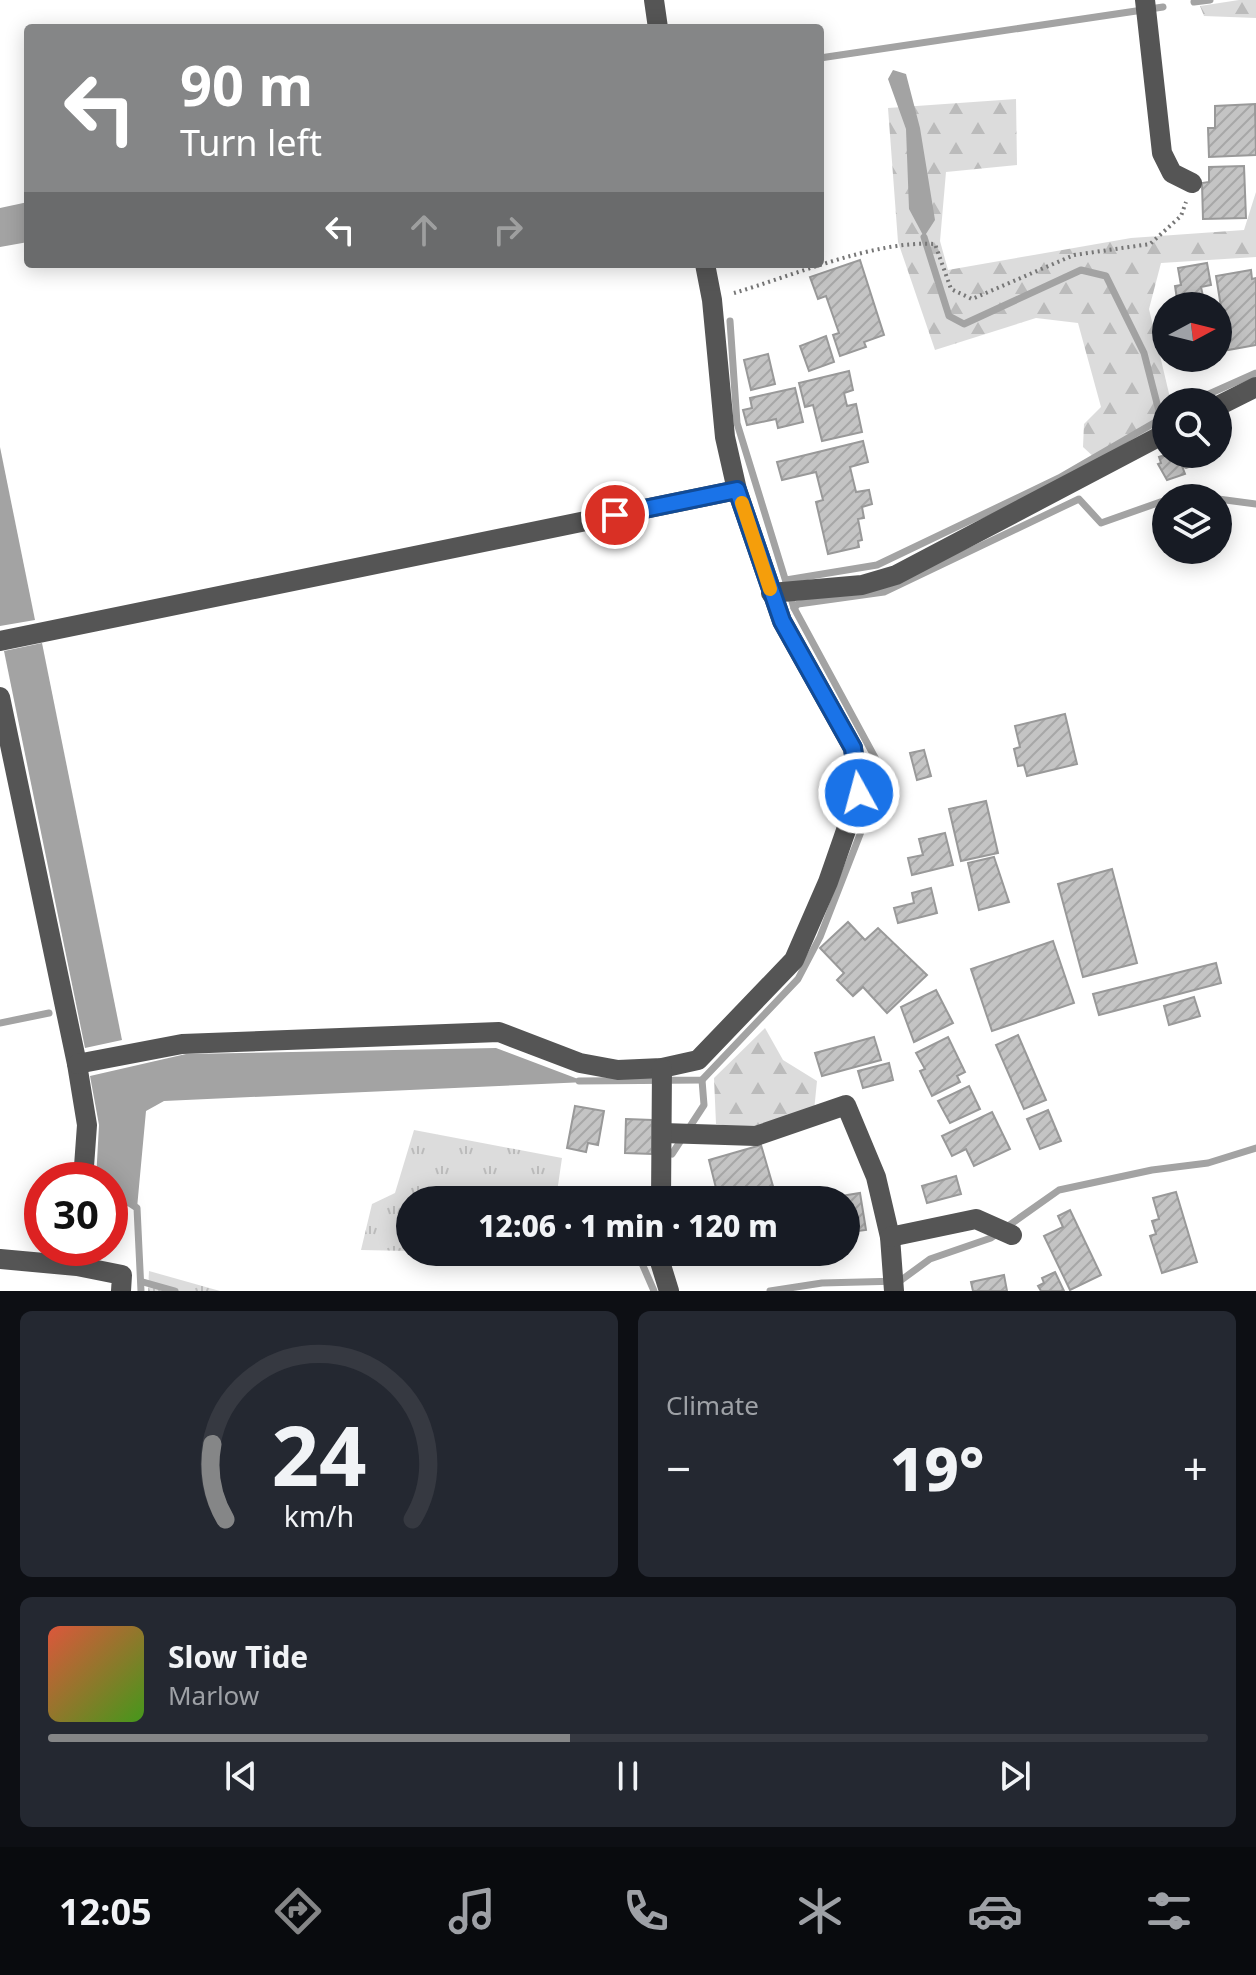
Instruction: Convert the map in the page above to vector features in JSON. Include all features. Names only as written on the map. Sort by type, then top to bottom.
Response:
[{"type":"street","points":[[654,0],[657,24]]},
{"type":"street","points":[[1146,7],[1162,153],[1172,173],[1192,183]]},
{"type":"street","points":[[77,1064],[182,1044],[499,1032],[580,1063],[618,1070],[662,1068],[698,1060],[794,960],[828,882],[859,793],[853,748],[782,621],[737,490],[725,437],[712,300],[706,268]]},
{"type":"street","points":[[1232,399],[1256,387]]},
{"type":"street","points":[[771,593],[862,585],[896,575],[1152,440]]},
{"type":"street","points":[[6,640],[737,490]]},
{"type":"street","points":[[0,697],[77,1064],[87,1125],[84,1162]]},
{"type":"street","points":[[662,1068],[662,1092],[679,1133],[665,1186]]},
{"type":"street","points":[[679,1133],[756,1136],[846,1105],[876,1177],[890,1237],[893,1284]]},
{"type":"street","points":[[890,1237],[976,1219],[1003,1231]]},
{"type":"street","points":[[0,1259],[24,1258]]},
{"type":"street","points":[[100,1266],[122,1275],[121,1291]]},
{"type":"street","points":[[661,1266],[669,1291]]},
{"type":"path","points":[[824,266],[885,248],[935,244],[951,289],[972,299],[1074,255],[1150,244],[1181,216],[1192,183]]},
{"type":"path","points":[[712,300],[818,268]]},
{"type":"green space","points":[[1256,0],[1256,18],[1204,16],[1200,6]]},
{"type":"green space","points":[[1016,99],[1017,165],[946,172],[940,241],[948,270],[1131,238],[1244,230],[1256,192],[1256,257],[1161,263],[1149,309],[1152,372],[1164,372],[1168,388],[1152,388],[1152,432],[1096,459],[1083,447],[1084,424],[1101,407],[1078,323],[1036,318],[935,350],[898,242],[888,108]]},
{"type":"green space","points":[[765,1028],[783,1060],[817,1081],[814,1111],[753,1129],[716,1124],[714,1078]]},
{"type":"green space","points":[[414,1130],[562,1158],[558,1186],[397,1186]]},
{"type":"green space","points":[[396,1190],[396,1251],[361,1250],[372,1204]]},
{"type":"green space","points":[[149,1271],[220,1291],[148,1291]]},
{"type":"shaded area","points":[[893,70],[906,74],[920,128],[935,220],[924,237],[909,209],[906,129],[888,79]]},
{"type":"shaded area","points":[[24,203],[24,243],[0,247],[0,208]]},
{"type":"shaded area","points":[[0,447],[35,620],[0,626]]},
{"type":"shaded area","points":[[42,643],[122,1040],[85,1048],[4,651]]},
{"type":"shaded area","points":[[496,1048],[586,1082],[164,1101],[146,1111],[137,1208],[128,1206],[128,1162],[97,1162],[99,1125],[90,1076],[186,1054]]},
{"type":"building","points":[[1255,104],[1256,155],[1209,157],[1208,128],[1215,128],[1215,106]]},
{"type":"building","points":[[1244,166],[1246,218],[1203,219],[1202,183],[1209,182],[1209,167]]},
{"type":"building","points":[[860,260],[884,335],[864,342],[866,347],[840,356],[833,335],[839,333],[826,296],[818,299],[810,277]]},
{"type":"building","points":[[1207,263],[1211,285],[1201,287],[1202,292],[1176,292],[1175,286],[1181,285],[1178,268]]},
{"type":"building","points":[[1251,270],[1252,279],[1256,278],[1256,345],[1232,349],[1232,292],[1219,292],[1216,276]]},
{"type":"building","points":[[826,336],[834,362],[809,371],[800,346]]},
{"type":"building","points":[[768,354],[775,384],[751,390],[744,360]]},
{"type":"building","points":[[849,371],[853,390],[844,393],[847,406],[856,404],[862,432],[822,441],[813,405],[805,407],[799,383]]},
{"type":"building","points":[[795,388],[803,422],[778,428],[776,419],[747,425],[743,410],[752,408],[750,398]]},
{"type":"building","points":[[863,441],[868,462],[850,467],[856,492],[869,490],[872,504],[862,507],[864,518],[858,519],[862,540],[858,541],[859,547],[828,554],[816,502],[823,500],[816,472],[782,480],[777,462]]},
{"type":"building","points":[[1160,468],[1183,468],[1185,474],[1167,480]]},
{"type":"building","points":[[1065,714],[1077,764],[1027,776],[1024,765],[1018,766],[1014,749],[1020,747],[1015,726]]},
{"type":"building","points":[[924,750],[931,776],[917,780],[910,753]]},
{"type":"building","points":[[986,801],[998,853],[961,861],[949,809]]},
{"type":"building","points":[[945,833],[953,865],[912,875],[908,858],[923,855],[919,839]]},
{"type":"building","points":[[994,857],[1009,902],[979,910],[968,863]]},
{"type":"building","points":[[1112,869],[1137,963],[1083,977],[1058,884]]},
{"type":"building","points":[[931,888],[937,913],[898,923],[894,908],[914,903],[912,893]]},
{"type":"building","points":[[848,922],[865,940],[878,928],[927,975],[887,1013],[863,987],[853,996],[837,980],[844,973],[820,948]]},
{"type":"building","points":[[1053,941],[1074,1003],[992,1031],[971,969]]},
{"type":"building","points":[[1216,963],[1221,983],[1099,1015],[1093,994]]},
{"type":"building","points":[[936,990],[953,1023],[914,1042],[901,1007]]},
{"type":"building","points":[[1194,997],[1200,1016],[1169,1025],[1164,1006]]},
{"type":"building","points":[[1018,1035],[1046,1100],[1024,1109],[996,1045]]},
{"type":"building","points":[[874,1037],[881,1060],[822,1076],[815,1053]]},
{"type":"building","points":[[948,1037],[965,1072],[957,1076],[960,1082],[932,1096],[920,1071],[925,1069],[916,1053]]},
{"type":"building","points":[[889,1063],[893,1080],[863,1088],[858,1071]]},
{"type":"building","points":[[969,1086],[980,1109],[950,1123],[938,1101]]},
{"type":"building","points":[[575,1106],[604,1111],[598,1145],[588,1143],[586,1152],[567,1148]]},
{"type":"building","points":[[1048,1110],[1061,1141],[1040,1149],[1027,1119]]},
{"type":"building","points":[[992,1112],[1010,1149],[974,1166],[966,1149],[952,1156],[942,1136]]},
{"type":"building","points":[[626,1119],[652,1120],[652,1154],[625,1153]]},
{"type":"building","points":[[761,1145],[773,1186],[716,1186],[709,1160]]},
{"type":"building","points":[[956,1176],[961,1194],[927,1203],[922,1186]]},
{"type":"building","points":[[1176,1192],[1197,1262],[1162,1273],[1150,1236],[1156,1234],[1152,1221],[1159,1219],[1153,1198]]},
{"type":"building","points":[[860,1193],[866,1230],[860,1231]]},
{"type":"building","points":[[1070,1210],[1101,1275],[1070,1290],[1044,1236],[1063,1227],[1058,1216]]},
{"type":"building","points":[[1055,1272],[1064,1291],[1041,1291],[1038,1286],[1044,1283],[1042,1278]]},
{"type":"building","points":[[1004,1275],[1007,1291],[973,1291],[971,1282]]},
{"type":"waterway","points":[[1194,2],[1210,0]]},
{"type":"waterway","points":[[824,57],[1163,7]]},
{"type":"waterway","points":[[924,237],[949,316],[964,324],[1081,270],[1106,276],[1144,353],[1153,388]]},
{"type":"waterway","points":[[579,1081],[702,1080],[798,979],[820,937],[873,801],[879,765],[794,608],[737,423],[730,321]]},
{"type":"waterway","points":[[1222,388],[1256,373]]},
{"type":"waterway","points":[[786,580],[877,565],[1059,478],[1152,424]]},
{"type":"waterway","points":[[794,608],[798,604],[884,592],[1079,499],[1101,523],[1152,505]]},
{"type":"waterway","points":[[1232,501],[1256,504]]},
{"type":"waterway","points":[[0,1023],[49,1013]]},
{"type":"waterway","points":[[672,1154],[704,1105],[702,1080]]},
{"type":"waterway","points":[[770,1291],[822,1283],[900,1281],[930,1259],[991,1238],[1059,1190],[1152,1170],[1208,1163],[1256,1148]]},
{"type":"waterway","points":[[131,1204],[137,1208],[141,1291]]},
{"type":"waterway","points":[[643,1266],[654,1291]]},
{"type":"waterway","points":[[143,1282],[175,1291]]},
{"type":"slow traffic","points":[[742,503],[770,589]]},
{"type":"route","points":[[615,515],[737,490],[782,621],[853,748],[859,793]]}]
